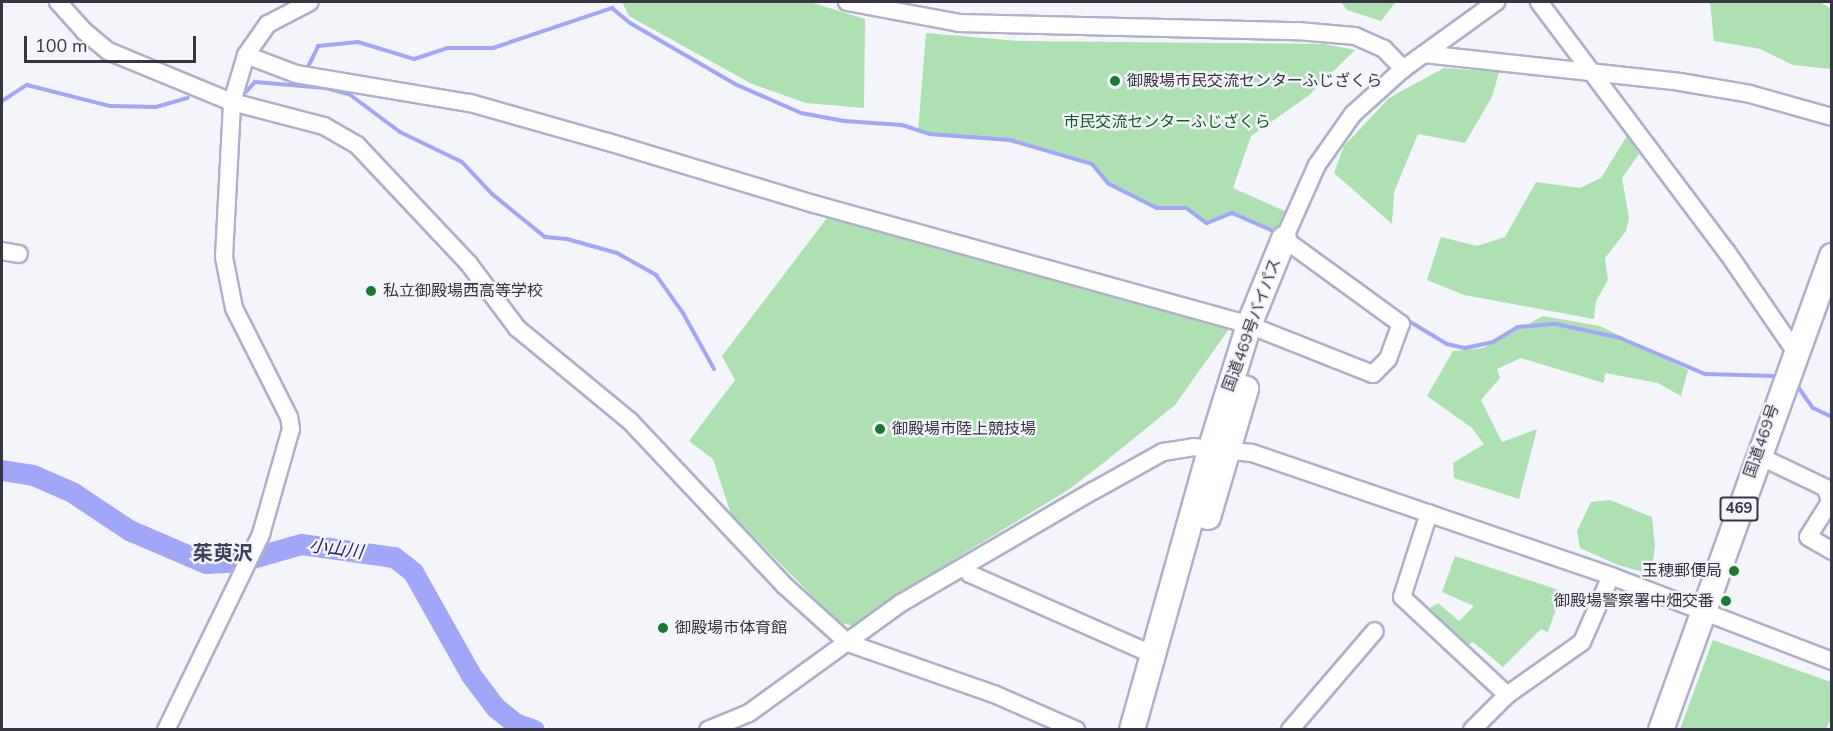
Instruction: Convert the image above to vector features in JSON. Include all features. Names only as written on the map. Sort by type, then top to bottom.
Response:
[{"type":"highway","name":"国道469号バイパス","points":[[1132,729],[1284,239]]},
{"type":"highway","name":"国道469号","points":[[1661,729],[1795,351],[1825,292],[1832,256]]},
{"type":"highway","name":"国道469号バイパス","points":[[1146,729],[1220,447]]},
{"type":"street","points":[[58,2],[84,32],[108,51],[232,102],[324,126],[357,146],[469,264],[517,328],[630,421],[785,586],[848,643],[994,694],[1076,729]]},
{"type":"street","points":[[166,729],[261,534],[291,429],[290,417],[234,308],[224,257],[232,102],[246,55],[268,24],[310,2]]},
{"type":"street","points":[[847,2],[959,23],[1298,31],[1355,36],[1384,49],[1403,69]]},
{"type":"street","points":[[246,55],[303,75],[470,103],[814,204],[1257,328],[1373,374],[1388,359],[1401,324],[1284,239],[1317,165],[1353,114],[1403,69],[1496,2]]},
{"type":"street","points":[[1539,2],[1734,261],[1795,351]]},
{"type":"street","points":[[1424,54],[1750,94],[1832,117]]},
{"type":"street","points":[[2,251],[19,255]]},
{"type":"street","points":[[708,729],[749,713],[901,603],[1144,461],[1170,451],[1220,447],[1429,513],[1611,576],[1832,661]]},
{"type":"street","points":[[1757,455],[1826,488],[1830,502],[1808,537],[1832,552]]},
{"type":"street","points":[[1429,513],[1402,597],[1507,695]]},
{"type":"street","points":[[964,567],[970,574],[1154,655]]},
{"type":"street","points":[[1472,729],[1507,695],[1582,642],[1611,576]]},
{"type":"street","points":[[1290,729],[1375,631]]},
{"type":"green space","points":[[622,2],[810,2],[865,19],[864,108],[806,103],[752,84],[629,16]]},
{"type":"green space","points":[[1341,2],[1396,2],[1381,21],[1347,10]]},
{"type":"green space","points":[[1710,2],[1820,2],[1831,9],[1831,69],[1793,65],[1760,49],[1714,41]]},
{"type":"green space","name":"市民交流センターふじざくら","points":[[926,33],[1019,41],[1324,44],[1355,50],[1308,96],[1251,136],[1233,188],[1287,212],[1280,232],[1232,213],[1207,223],[1186,208],[1157,208],[1109,184],[1092,164],[1065,154],[1010,140],[918,131]]},
{"type":"green space","points":[[1444,68],[1499,72],[1492,97],[1465,143],[1418,134],[1394,192],[1392,224],[1334,173],[1344,146],[1389,98]]},
{"type":"green space","points":[[1628,134],[1639,154],[1622,178],[1629,218],[1626,231],[1605,258],[1608,280],[1596,301],[1594,319],[1464,295],[1427,280],[1441,237],[1477,246],[1505,237],[1536,182],[1580,188],[1601,178]]},
{"type":"green space","points":[[827,218],[1229,329],[1175,405],[1068,490],[899,593],[856,626],[839,623],[731,514],[713,459],[689,441],[735,380],[722,356]]},
{"type":"green space","points":[[1543,316],[1600,326],[1688,370],[1681,396],[1658,383],[1605,373],[1604,383],[1521,358],[1497,369],[1500,378],[1481,400],[1502,442],[1537,429],[1519,499],[1454,478],[1453,463],[1484,444],[1472,428],[1427,396],[1453,351],[1483,348]]},
{"type":"green space","points":[[1610,500],[1652,517],[1655,546],[1651,574],[1618,565],[1580,548],[1577,531],[1591,502]]},
{"type":"green space","points":[[1455,556],[1562,591],[1548,632],[1541,629],[1503,667],[1473,642],[1466,646],[1430,608],[1438,603],[1459,621],[1474,606],[1442,592]]},
{"type":"green space","points":[[1713,640],[1831,682],[1831,719],[1826,729],[1680,729]]},
{"type":"waterway","points":[[306,71],[318,46],[358,42],[414,59],[447,48],[493,48],[612,8],[630,23],[737,85],[801,113],[844,121],[902,125],[929,134],[1010,140],[1092,164],[1109,184],[1157,208],[1186,208],[1207,223],[1232,213],[1271,230]]},
{"type":"waterway","points":[[245,93],[255,82],[326,88],[349,94],[400,132],[462,162],[492,194],[545,237],[567,239],[617,253],[656,275],[683,313],[714,369]]},
{"type":"waterway","points":[[2,101],[27,85],[110,106],[156,107],[188,98]]},
{"type":"waterway","points":[[1323,257],[1363,286]]},
{"type":"waterway","points":[[1407,320],[1447,344],[1465,348],[1493,342],[1518,327],[1556,324],[1620,338],[1705,374],[1775,376]]},
{"type":"waterway","points":[[1796,384],[1813,408],[1832,417]]},
{"type":"waterway","name":"小山川","points":[[2,470],[33,475],[72,492],[129,530],[206,563],[241,561],[301,544],[394,557],[413,572],[471,675],[495,707],[515,723],[534,730]]},
{"type":"place","name":"御殿場市民交流センターふじざくら","points":[[1115,81]]},
{"type":"place","name":"私立御殿場西高等学校","points":[[371,291]]},
{"type":"place","name":"御殿場市陸上競技場","points":[[880,429]]},
{"type":"place","name":"玉穂郵便局","points":[[1734,571]]},
{"type":"place","name":"御殿場警察署中畑交番","points":[[1726,601]]},
{"type":"place","name":"御殿場市体育館","points":[[663,628]]},
{"type":"district","name":"茱萸沢","points":[[223,553]]}]
